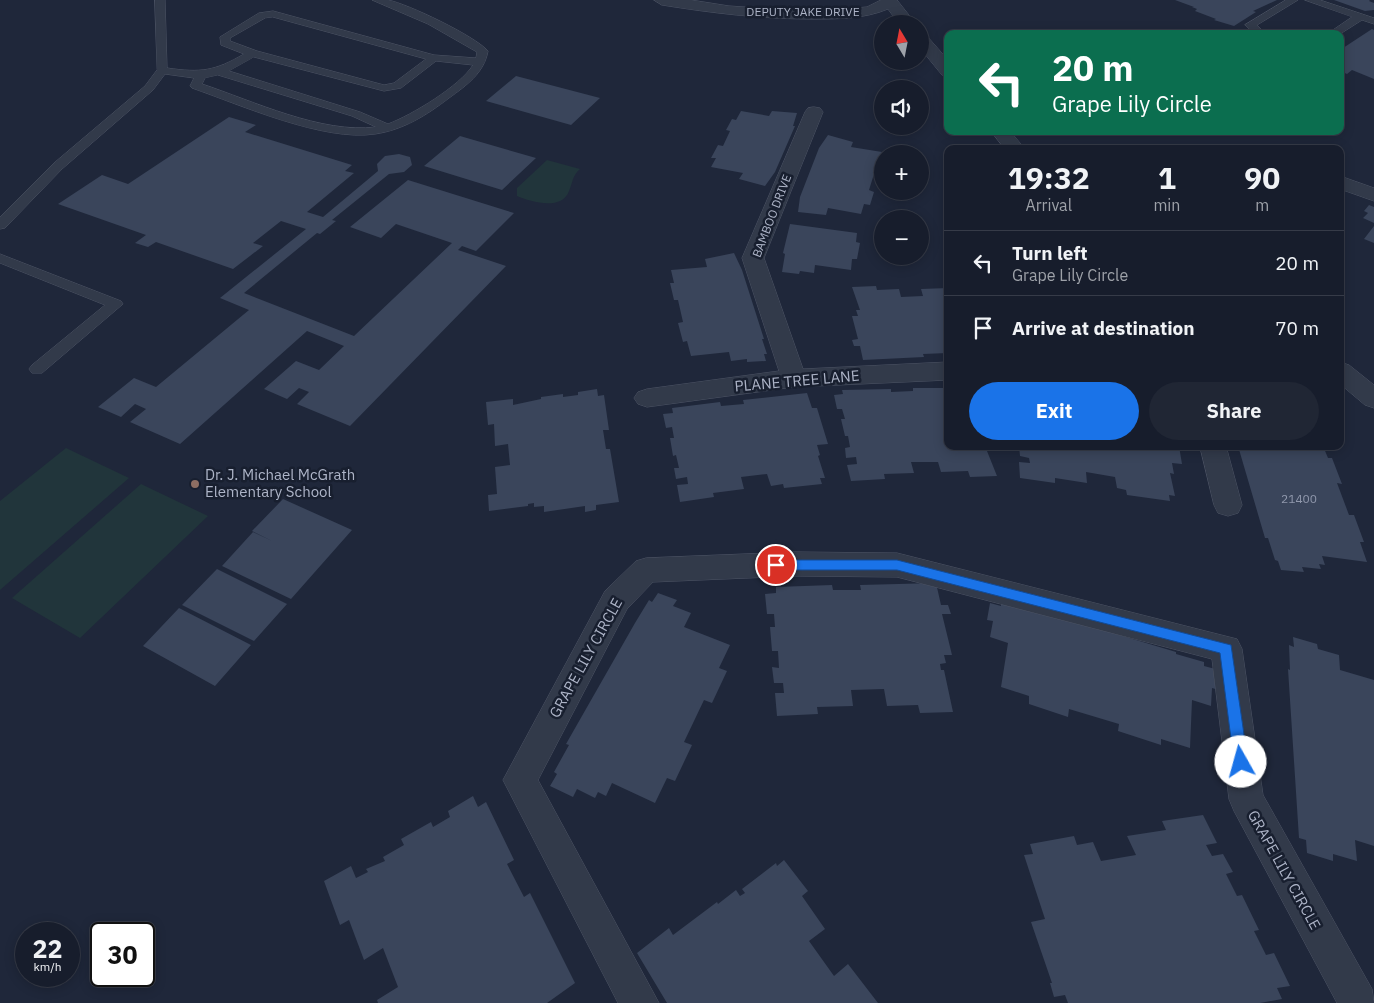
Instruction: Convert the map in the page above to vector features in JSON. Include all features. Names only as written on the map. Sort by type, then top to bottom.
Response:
[{"type":"street","name":"DEPUTY JAKE DRIVE","points":[[662,0],[729,10],[775,14],[861,12],[870,11],[890,2]]},
{"type":"street","name":"DEPUTY JAKE DRIVE","points":[[868,0],[890,2]]},
{"type":"street","points":[[890,2],[901,15]]},
{"type":"street","points":[[929,49],[944,66]]},
{"type":"street","name":"BAMBOO DRIVE","points":[[794,378],[753,258],[814,112]]},
{"type":"street","points":[[1004,135],[1012,145]]},
{"type":"street","points":[[1344,184],[1374,195]]},
{"type":"street","name":"PLANE TREE LANE","points":[[647,398],[794,378],[944,372]]},
{"type":"street","points":[[1344,375],[1374,399]]},
{"type":"street","points":[[1214,450],[1228,505]]},
{"type":"street","name":"GRAPE LILY CIRCLE","points":[[639,1003],[520,780],[616,600],[646,570],[795,564],[897,565],[1226,649],[1246,799],[1358,1003]]},
{"type":"lane","points":[[0,225],[58,166],[149,88],[162,70],[160,0]]},
{"type":"lane","points":[[200,76],[196,86],[334,129],[355,132],[386,127],[420,116],[474,74],[481,62],[483,51],[434,22],[399,6],[377,0]]},
{"type":"lane","points":[[1256,30],[1250,25],[1293,0]]},
{"type":"lane","points":[[1310,0],[1374,21]]},
{"type":"lane","points":[[434,58],[397,86],[384,88],[253,54],[225,43],[225,37],[263,15],[273,14],[434,58],[481,62]]},
{"type":"lane","points":[[1339,30],[1360,17]]},
{"type":"lane","points":[[162,70],[200,76],[220,72],[253,54]]},
{"type":"lane","points":[[220,72],[289,95],[356,114],[386,127]]},
{"type":"lane","points":[[0,258],[116,304],[36,369]]},
{"type":"shaded area","points":[[547,160],[580,169],[574,177],[565,197],[560,201],[546,203],[530,201],[517,196],[517,188]]},
{"type":"shaded area","points":[[66,448],[129,478],[0,590],[0,501]]},
{"type":"shaded area","points":[[141,484],[208,516],[80,638],[12,598]]},
{"type":"building","points":[[1175,0],[1277,0],[1253,11],[1256,12],[1234,26],[1214,20],[1216,19],[1195,11],[1197,9],[1192,7],[1194,7]]},
{"type":"building","points":[[1334,0],[1370,0],[1374,3],[1374,10],[1365,11]]},
{"type":"building","points":[[1372,29],[1374,30],[1374,79],[1352,70],[1347,74],[1344,73],[1344,47]]},
{"type":"building","points":[[516,76],[600,98],[571,125],[486,101]]},
{"type":"building","points":[[741,111],[769,116],[772,111],[797,113],[793,126],[795,126],[775,172],[765,186],[739,179],[743,173],[711,167],[716,158],[711,158],[718,145],[723,146],[730,131],[726,130],[732,119],[736,120]]},
{"type":"building","points":[[229,117],[256,125],[245,132],[352,165],[345,171],[354,173],[307,212],[323,217],[378,171],[377,164],[385,156],[399,154],[410,157],[412,165],[404,172],[389,174],[332,220],[336,221],[320,234],[317,233],[244,293],[354,336],[452,243],[396,224],[381,238],[350,227],[408,180],[514,213],[476,251],[462,246],[458,250],[506,266],[350,426],[297,404],[309,392],[299,388],[287,399],[264,389],[296,361],[319,370],[344,346],[307,331],[180,444],[130,422],[146,409],[135,404],[121,417],[98,407],[134,378],[156,387],[249,310],[220,298],[306,229],[281,221],[253,243],[263,246],[233,269],[156,242],[148,247],[135,243],[146,235],[58,204],[102,175],[128,184]]},
{"type":"building","points":[[828,135],[853,142],[851,147],[874,151],[874,174],[869,190],[874,192],[870,205],[864,204],[861,214],[828,208],[826,215],[798,212],[800,197],[819,148]]},
{"type":"building","points":[[460,136],[536,158],[502,190],[424,166]]},
{"type":"building","points":[[1369,205],[1374,207],[1374,223],[1363,218],[1368,213],[1364,211]]},
{"type":"building","points":[[790,224],[857,233],[856,242],[860,243],[857,259],[852,259],[851,270],[815,265],[814,273],[800,271],[799,274],[782,272],[785,254],[783,253]]},
{"type":"building","points":[[1374,226],[1374,243],[1364,239]]},
{"type":"building","points":[[734,253],[742,270],[764,339],[762,339],[767,354],[764,354],[766,361],[747,362],[747,359],[731,361],[729,352],[691,356],[687,341],[683,342],[678,323],[683,322],[678,300],[674,300],[670,283],[674,283],[671,270],[707,267],[705,259]]},
{"type":"building","points":[[876,286],[877,290],[899,289],[901,297],[923,296],[921,289],[944,288],[944,353],[923,354],[924,357],[863,360],[860,346],[854,346],[852,340],[858,339],[852,316],[858,316],[856,310],[860,310],[852,287]]},
{"type":"building","points":[[913,388],[944,388],[944,450],[987,450],[997,476],[970,477],[968,471],[941,472],[938,462],[911,462],[914,473],[884,474],[885,479],[851,481],[847,465],[857,464],[856,457],[846,458],[845,448],[850,447],[841,419],[845,419],[842,409],[837,409],[834,395],[843,394],[842,390],[891,389],[891,392],[913,391]]},
{"type":"building","points":[[597,389],[598,396],[604,395],[609,430],[603,430],[606,449],[610,449],[619,502],[596,505],[596,510],[585,512],[585,506],[544,512],[544,506],[534,507],[534,503],[528,504],[528,506],[489,511],[488,495],[497,494],[495,467],[510,465],[508,444],[495,446],[494,424],[488,425],[486,402],[513,399],[513,405],[541,399],[541,397],[563,394],[563,397],[578,395],[578,392]]},
{"type":"building","points":[[807,393],[812,408],[817,408],[828,444],[817,445],[820,455],[818,456],[825,478],[820,478],[822,484],[784,488],[783,484],[771,486],[767,474],[741,477],[744,489],[713,493],[714,497],[680,502],[677,485],[688,484],[687,477],[676,479],[674,468],[679,468],[676,455],[673,456],[670,438],[674,438],[672,427],[666,428],[663,414],[673,413],[672,408],[720,402],[721,406],[744,404],[743,400]]},
{"type":"building","points":[[1019,450],[1180,450],[1182,464],[1172,463],[1174,474],[1170,473],[1175,496],[1169,495],[1170,501],[1127,495],[1126,490],[1117,488],[1115,477],[1086,472],[1087,483],[1055,478],[1055,483],[1020,478],[1019,462],[1030,463],[1029,458],[1020,456]]},
{"type":"building","points":[[1239,450],[1325,450],[1328,458],[1332,458],[1342,484],[1337,483],[1349,515],[1354,515],[1364,542],[1360,542],[1367,562],[1322,556],[1325,565],[1319,564],[1321,569],[1302,567],[1304,572],[1281,570],[1278,561],[1275,560],[1268,538],[1265,538]]},
{"type":"building","points":[[283,499],[352,530],[291,599],[222,566],[253,532],[272,541],[252,531]]},
{"type":"building","points":[[217,569],[287,604],[254,641],[182,605]]},
{"type":"building","points":[[936,583],[941,605],[948,605],[951,614],[942,614],[952,655],[944,655],[946,663],[940,664],[941,670],[944,670],[953,712],[920,713],[918,705],[887,706],[884,689],[851,690],[853,706],[817,707],[818,714],[777,716],[775,693],[784,693],[783,683],[774,683],[772,667],[779,668],[778,651],[772,651],[770,627],[775,627],[774,614],[767,614],[765,594],[776,593],[776,587],[832,585],[833,590],[861,590],[860,585]]},
{"type":"building","points":[[658,593],[677,600],[673,606],[691,613],[684,627],[730,645],[719,668],[727,671],[712,703],[704,700],[684,742],[692,745],[675,781],[667,778],[655,803],[612,783],[606,796],[598,792],[595,798],[577,789],[573,797],[550,786],[557,774],[554,772],[569,745],[566,744],[649,600],[652,602]]},
{"type":"building","points":[[1001,602],[1030,608],[1176,652],[1176,654],[1204,662],[1204,666],[1219,670],[1219,690],[1212,688],[1211,706],[1192,700],[1190,748],[1161,739],[1161,745],[1118,731],[1119,724],[1069,709],[1068,717],[1029,704],[1029,696],[1001,687],[1008,643],[990,637],[993,621],[987,620],[990,603],[1001,606]]},
{"type":"building","points":[[179,608],[251,645],[215,686],[143,646]]},
{"type":"building","points":[[1293,637],[1317,644],[1318,649],[1339,655],[1340,670],[1374,680],[1374,846],[1355,840],[1357,861],[1333,854],[1333,861],[1307,853],[1306,840],[1299,838],[1288,669],[1290,670],[1289,645],[1294,647]]},
{"type":"building","points":[[473,796],[478,807],[486,802],[514,860],[507,864],[524,897],[530,893],[575,983],[547,1003],[378,1003],[377,1000],[398,987],[383,948],[364,960],[349,920],[340,925],[324,881],[351,866],[356,878],[368,872],[366,869],[385,861],[383,857],[404,845],[401,839],[431,822],[433,827],[450,817],[448,811]]},
{"type":"building","points":[[1203,815],[1217,843],[1206,845],[1212,856],[1223,854],[1233,872],[1226,874],[1237,896],[1242,895],[1259,930],[1254,931],[1266,955],[1274,953],[1290,986],[1277,988],[1282,999],[1260,1003],[1068,1003],[1065,995],[1054,997],[1050,983],[1052,983],[1031,922],[1045,919],[1024,855],[1033,854],[1030,844],[1074,836],[1077,845],[1093,842],[1101,861],[1136,855],[1127,836],[1166,830],[1162,821]]},
{"type":"building","points":[[784,860],[808,891],[802,896],[825,929],[809,941],[834,976],[848,964],[878,1003],[667,1003],[637,953],[669,928],[673,935],[736,890],[740,896],[745,893],[742,889],[776,863],[777,866]]},
{"type":"place","name":"Dr. J. Michael McGrath Elementary School","points":[[195,484]]},
{"type":"route","points":[[776,565],[897,565],[974,583],[1226,649],[1241,762]]}]
